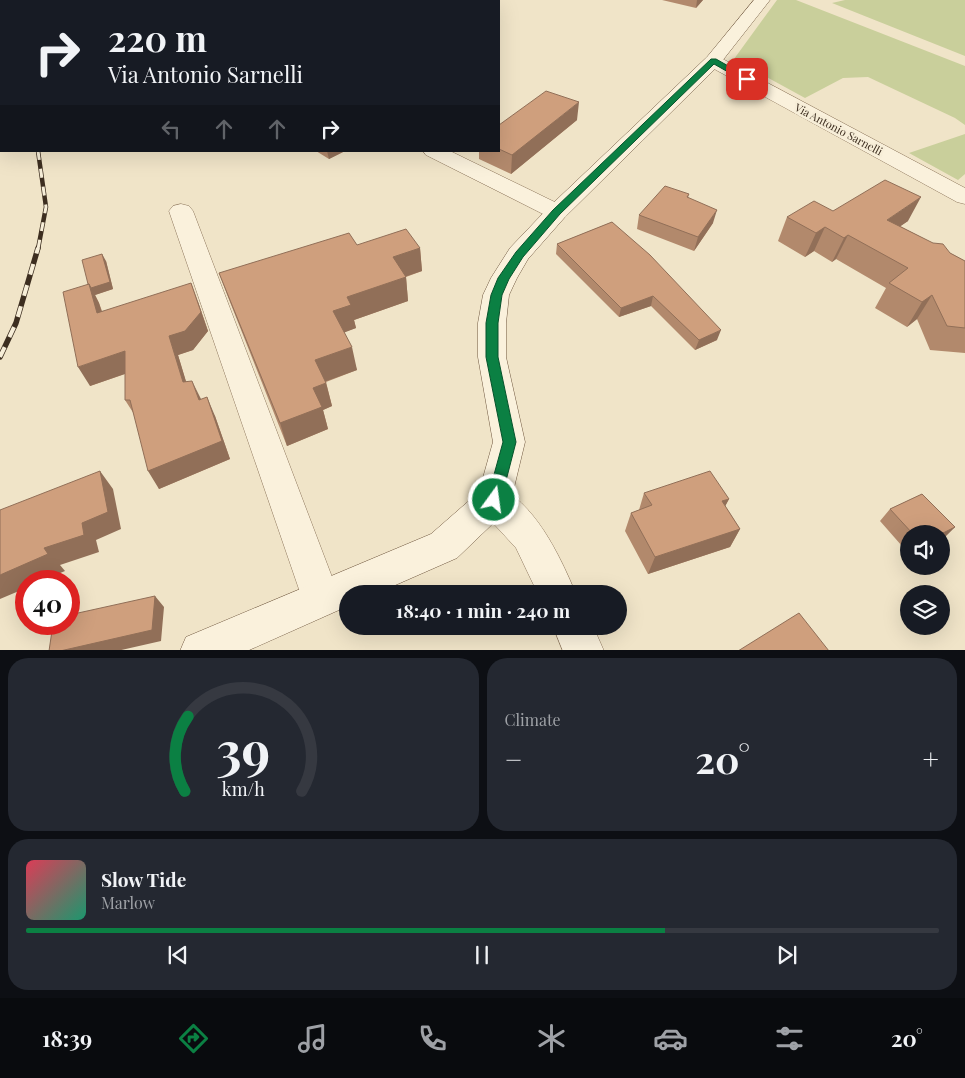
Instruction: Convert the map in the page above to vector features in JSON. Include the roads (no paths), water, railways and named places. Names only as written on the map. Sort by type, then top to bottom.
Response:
[{"type":"street","points":[[200,650],[444,546],[494,500],[509,442],[492,357],[492,323],[496,295],[504,278],[520,254],[557,212],[714,61],[762,0]]},
{"type":"street","name":"Via Antonio Sarnelli","points":[[714,61],[965,197]]},
{"type":"street","points":[[435,152],[557,212]]},
{"type":"street","points":[[181,211],[321,598]]},
{"type":"street","points":[[494,500],[529,536],[553,585]]},
{"type":"street","points":[[576,635],[584,650]]},
{"type":"railway","points":[[38,152],[46,207],[38,249]]},
{"type":"railway","points":[[0,357],[16,323],[38,248]]}]
